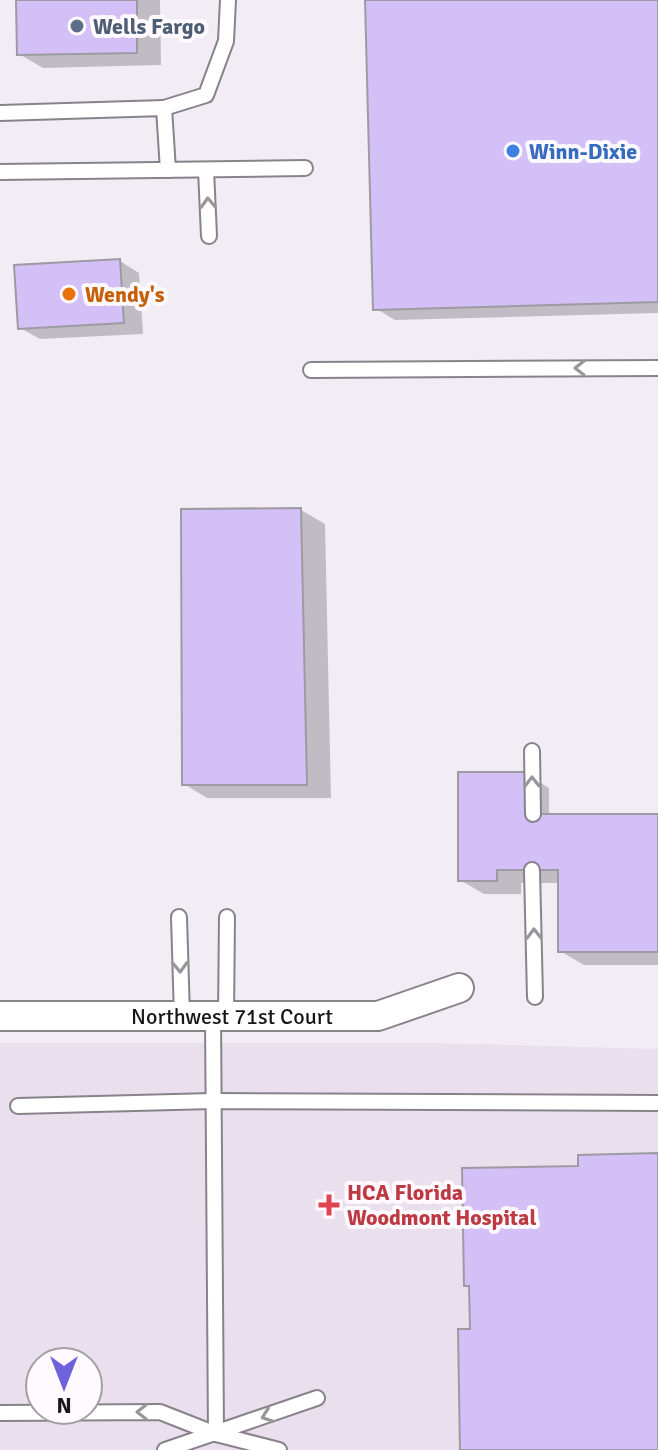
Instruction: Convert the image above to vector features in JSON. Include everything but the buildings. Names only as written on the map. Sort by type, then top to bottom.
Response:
[{"type":"street","name":"Northwest 71st Court","points":[[0,1016],[378,1016],[459,988]]},
{"type":"lane","points":[[0,113],[164,108],[206,95],[226,41],[228,0]]},
{"type":"lane","points":[[164,108],[168,170]]},
{"type":"lane","points":[[0,172],[305,168]]},
{"type":"lane","points":[[206,170],[209,236]]},
{"type":"lane","points":[[311,370],[658,368]]},
{"type":"lane","points":[[532,751],[533,814]]},
{"type":"lane","points":[[532,870],[535,997]]},
{"type":"lane","points":[[179,917],[182,1016]]},
{"type":"lane","points":[[216,1434],[213,1101],[227,917]]},
{"type":"lane","points":[[18,1106],[213,1101],[658,1103]]},
{"type":"lane","points":[[165,1450],[317,1398]]},
{"type":"lane","points":[[0,1413],[160,1412],[216,1434],[279,1450]]},
{"type":"shaded area","name":"HCA Florida Woodmont Hospital","points":[[0,1043],[431,1043],[658,1049],[658,1450],[0,1450]]},
{"type":"place","name":"Wells Fargo","points":[[77,26]]},
{"type":"place","name":"Winn-Dixie","points":[[513,151]]},
{"type":"place","name":"Wendy's","points":[[69,294]]},
{"type":"place","name":"HCA Florida Woodmont Hospital","points":[[329,1205]]}]
